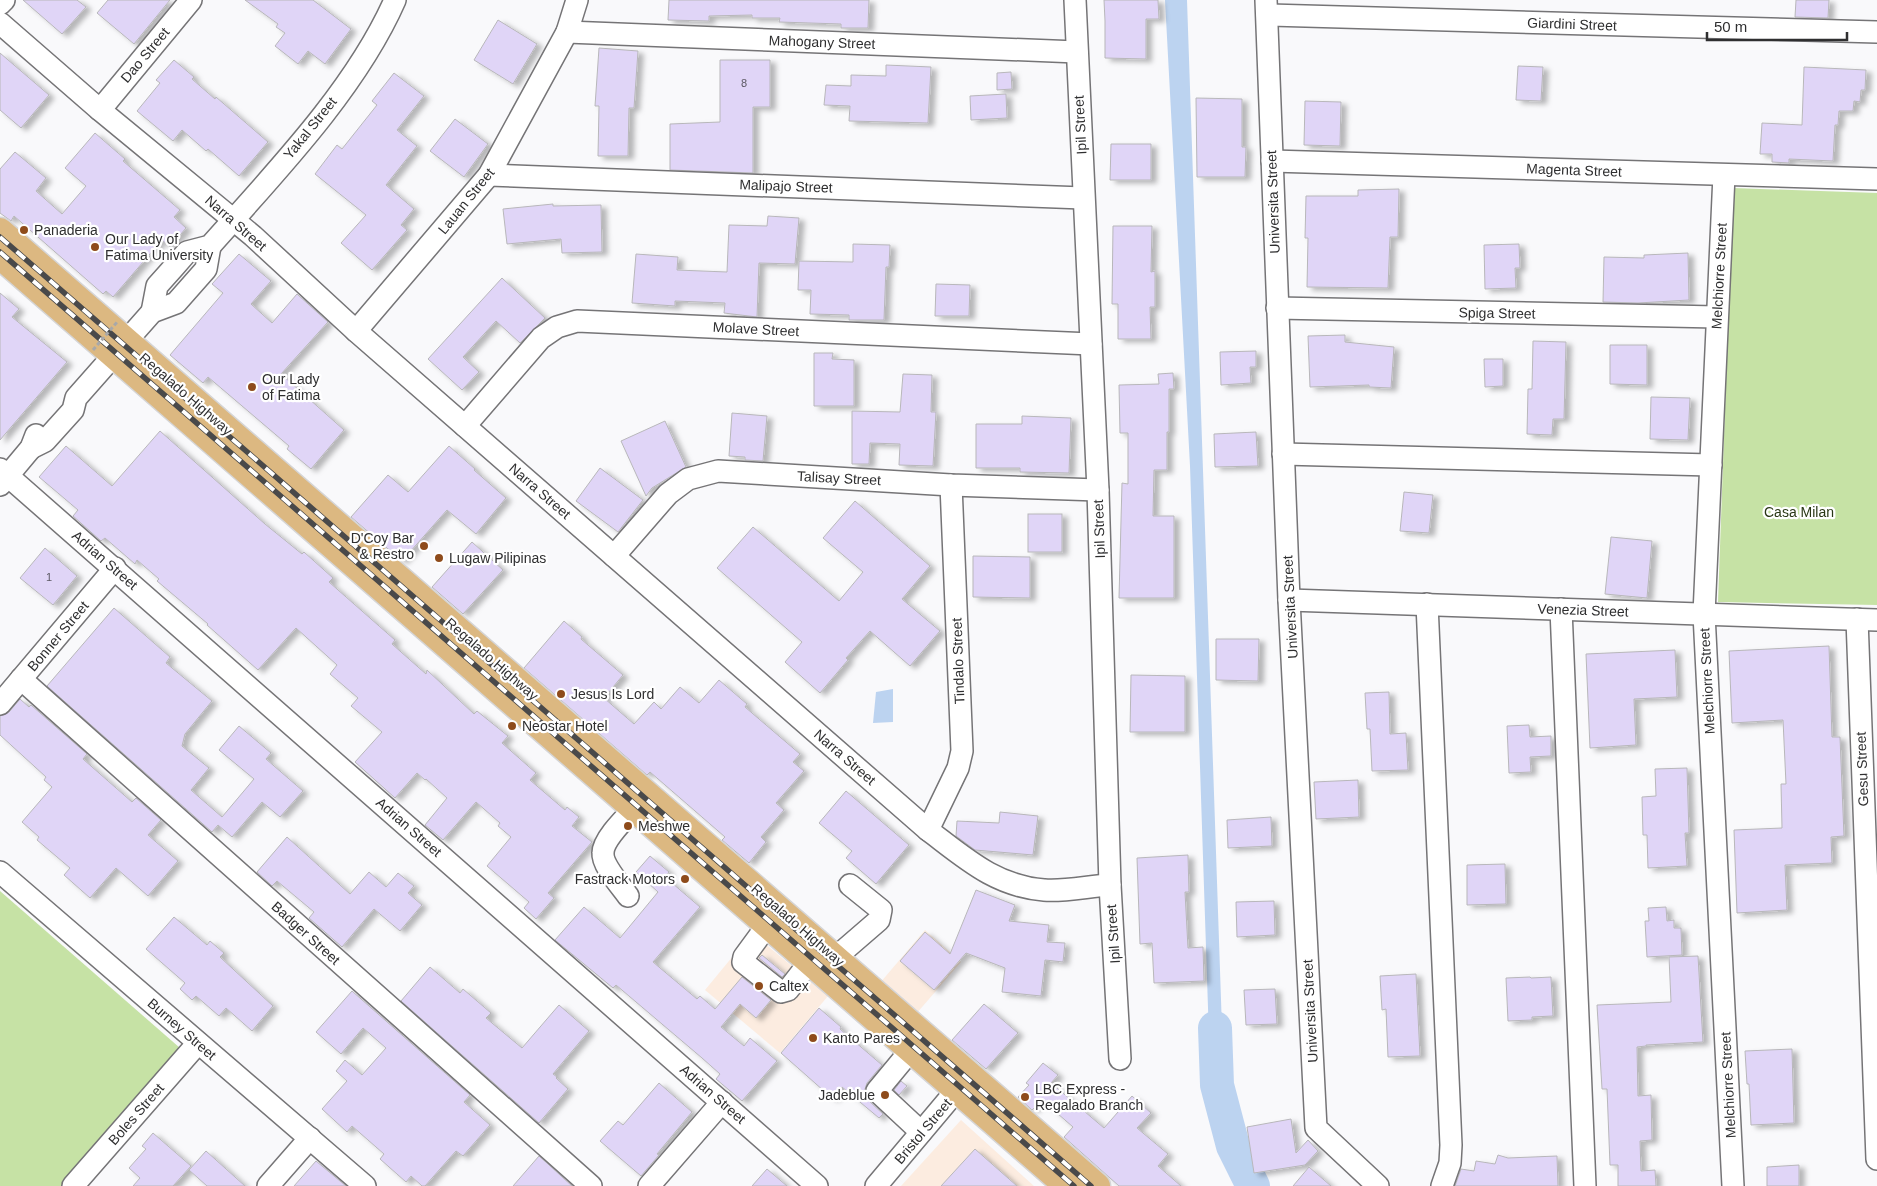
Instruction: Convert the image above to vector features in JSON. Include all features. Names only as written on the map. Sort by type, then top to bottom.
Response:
[{"type":"main road","name":"Regalado Highway","points":[[0,232],[113,342],[773,917],[822,955],[963,1082],[1067,1186]]},
{"type":"main road","name":"Regalado Highway","points":[[0,256],[113,342]]},
{"type":"main road","name":"Regalado Highway","points":[[822,955],[911,1050],[963,1082],[1097,1186]]},
{"type":"street","points":[[0,4],[4,0]]},
{"type":"street","name":"Dao Street","points":[[100,110],[190,0]]},
{"type":"street","name":"Yakal Street","points":[[3,476],[31,448],[37,434],[64,402],[76,398],[113,342],[152,312],[176,303],[206,269],[210,246],[305,136],[342,89],[374,42],[395,0]]},
{"type":"street","name":"Lauan Street","points":[[356,331],[489,175],[567,32],[577,0]]},
{"type":"street","name":"Ipil Street","points":[[1075,0],[1098,490],[1110,884],[1120,1059]]},
{"type":"street","name":"Giardini Street","points":[[1267,8],[1877,32]]},
{"type":"street","name":"Universita Street","points":[[1267,8],[1289,600],[1316,1128],[1378,1186]]},
{"type":"street","name":"Narra Street","points":[[0,23],[100,110],[233,220],[356,331],[928,830],[981,870],[1012,884],[1045,890],[1110,884]]},
{"type":"street","name":"Mahogany Street","points":[[567,32],[1076,52]]},
{"type":"street","name":"Magenta Street","points":[[1272,161],[1877,179]]},
{"type":"street","name":"Malipajo Street","points":[[489,175],[1084,198]]},
{"type":"street","name":"Melchiorre Street","points":[[1724,175],[1704,614],[1733,1186]]},
{"type":"street","name":"Spiga Street","points":[[1277,308],[1717,317]]},
{"type":"street","name":"Molave Street","points":[[465,426],[541,338],[557,327],[577,321],[1091,344]]},
{"type":"street","points":[[1283,454],[1711,465]]},
{"type":"street","name":"Talisay Street","points":[[614,556],[668,494],[688,479],[718,471],[951,485],[1098,490]]},
{"type":"street","name":"Adrian Street","points":[[3,476],[115,568],[817,1186]]},
{"type":"street","name":"Tindalo Street","points":[[928,830],[958,768],[962,751],[951,485]]},
{"type":"street","name":"Bonner Street","points":[[0,704],[115,568]]},
{"type":"street","name":"Venezia Street","points":[[1289,600],[1867,620]]},
{"type":"street","points":[[1427,604],[1451,1145],[1450,1163],[1442,1186]]},
{"type":"street","points":[[1561,609],[1585,1186]]},
{"type":"street","name":"Gesu Street","points":[[1867,620],[1877,1160]]},
{"type":"street","name":"Badger Street","points":[[21,679],[591,1186]]},
{"type":"street","points":[[628,896],[607,866],[602,854],[605,841],[641,802]]},
{"type":"street","name":"Burney Street","points":[[0,872],[365,1186]]},
{"type":"street","points":[[773,917],[744,957],[744,962],[781,992],[788,990],[822,955],[879,920],[881,910],[850,885]]},
{"type":"street","name":"Boles Street","points":[[74,1186],[198,1043]]},
{"type":"street","points":[[911,1050],[877,1091],[921,1132]]},
{"type":"street","name":"Bristol Street","points":[[876,1186],[963,1082]]},
{"type":"street","points":[[649,1186],[722,1102]]},
{"type":"street","points":[[268,1186],[310,1138]]},
{"type":"shaded area","points":[[925,930],[961,962],[916,1014],[880,983]]},
{"type":"shaded area","points":[[752,933],[828,996],[780,1053],[705,990]]},
{"type":"shaded area","points":[[961,1120],[1034,1186],[901,1186]]},
{"type":"green space","name":"Casa Milan","points":[[1733,188],[1877,193],[1877,605],[1718,602]]},
{"type":"green space","points":[[0,891],[180,1048],[62,1186],[0,1186]]},
{"type":"water","points":[[1165,0],[1187,0],[1223,1058],[1217,1075],[1210,1068],[1190,466]]},
{"type":"water","points":[[893,689],[893,722],[873,723],[876,692]]},
{"type":"building","points":[[23,0],[77,0],[86,7],[62,34]]},
{"type":"building","points":[[108,0],[170,0],[134,44],[97,13]]},
{"type":"building","points":[[245,0],[313,0],[351,29],[325,64],[308,51],[298,64],[275,46],[285,33],[276,27],[278,24]]},
{"type":"building","points":[[669,0],[869,0],[868,28],[841,28],[841,24],[779,22],[780,18],[752,18],[752,15],[709,16],[709,21],[668,20]]},
{"type":"building","points":[[1104,0],[1158,0],[1159,19],[1146,19],[1146,59],[1105,58]]},
{"type":"building","points":[[1796,0],[1829,0],[1828,18],[1795,17]]},
{"type":"building","points":[[498,20],[537,44],[513,84],[474,60]]},
{"type":"building","points":[[599,48],[638,51],[634,108],[629,108],[628,156],[598,156],[599,106],[595,106]]},
{"type":"building","points":[[0,53],[49,95],[21,128],[0,110]]},
{"type":"building","points":[[174,60],[194,77],[192,79],[268,142],[239,176],[208,149],[206,151],[182,130],[173,141],[137,111],[160,83],[156,80]]},
{"type":"building","points":[[720,60],[770,60],[770,107],[753,107],[753,173],[670,170],[670,124],[720,122]]},
{"type":"building","points":[[886,65],[931,67],[928,123],[849,121],[850,106],[824,105],[826,85],[851,86],[851,75],[886,76]]},
{"type":"building","points":[[1518,66],[1543,67],[1541,101],[1516,100]]},
{"type":"building","points":[[1804,67],[1866,70],[1865,90],[1861,90],[1860,102],[1854,101],[1853,111],[1839,111],[1838,125],[1835,125],[1833,161],[1789,159],[1789,163],[1772,162],[1772,154],[1760,154],[1762,123],[1802,125]]},
{"type":"building","points":[[1011,72],[1012,89],[997,90],[997,73]]},
{"type":"building","points":[[394,73],[424,96],[397,130],[417,146],[386,185],[414,209],[401,225],[407,230],[372,270],[341,243],[366,215],[315,174],[337,145],[342,149],[377,105],[372,101]]},
{"type":"building","points":[[1006,94],[1007,118],[971,120],[970,96]]},
{"type":"building","points":[[1196,98],[1242,99],[1242,147],[1246,147],[1245,177],[1197,177]]},
{"type":"building","points":[[1305,101],[1341,102],[1340,146],[1304,145]]},
{"type":"building","points":[[455,119],[488,144],[464,177],[430,151]]},
{"type":"building","points":[[95,133],[125,159],[123,161],[180,210],[174,217],[186,228],[170,247],[162,240],[113,297],[106,291],[103,294],[14,216],[11,221],[0,213],[0,169],[15,152],[46,178],[36,191],[62,214],[86,186],[65,168]]},
{"type":"building","points":[[1111,144],[1151,144],[1151,180],[1110,180]]},
{"type":"building","points":[[1399,189],[1398,237],[1390,237],[1388,288],[1307,287],[1308,238],[1305,238],[1306,196],[1358,196],[1358,190]]},
{"type":"building","points":[[553,204],[553,206],[601,205],[602,252],[562,253],[561,239],[507,244],[503,209]]},
{"type":"building","points":[[768,216],[799,218],[795,264],[759,263],[757,317],[724,313],[725,303],[675,301],[675,306],[632,303],[636,254],[678,257],[677,270],[727,272],[729,225],[767,226]]},
{"type":"building","points":[[1113,226],[1152,226],[1151,272],[1155,271],[1155,307],[1150,307],[1151,339],[1118,339],[1118,304],[1112,304]]},
{"type":"building","points":[[853,244],[890,245],[889,267],[886,267],[884,320],[849,320],[849,315],[810,314],[811,290],[798,290],[799,261],[853,262]]},
{"type":"building","points":[[1519,244],[1520,268],[1515,268],[1516,288],[1485,289],[1484,245]]},
{"type":"building","points":[[1688,253],[1689,300],[1638,303],[1603,302],[1604,257],[1644,258],[1644,255]]},
{"type":"building","points":[[239,254],[271,281],[251,304],[272,323],[297,294],[328,322],[281,374],[344,430],[311,469],[287,449],[289,446],[208,377],[203,383],[170,355],[223,293],[212,284]]},
{"type":"building","points":[[502,278],[545,318],[520,343],[496,321],[463,357],[479,372],[462,390],[428,359]]},
{"type":"building","points":[[936,284],[970,285],[969,316],[935,316]]},
{"type":"building","points":[[0,293],[19,309],[12,317],[67,362],[0,440]]},
{"type":"building","points":[[1345,335],[1345,342],[1394,347],[1391,388],[1369,387],[1369,385],[1310,387],[1308,336]]},
{"type":"building","points":[[1533,341],[1566,342],[1564,419],[1553,419],[1552,435],[1527,434],[1528,389],[1532,389]]},
{"type":"building","points":[[1610,345],[1647,345],[1647,385],[1610,384]]},
{"type":"building","points":[[1256,351],[1256,367],[1250,367],[1251,383],[1221,385],[1220,352]]},
{"type":"building","points":[[814,353],[833,353],[832,359],[854,360],[854,406],[814,406]]},
{"type":"building","points":[[1484,359],[1503,359],[1503,386],[1485,387]]},
{"type":"building","points":[[1173,373],[1174,389],[1169,389],[1167,470],[1154,470],[1153,516],[1174,516],[1174,598],[1119,598],[1122,483],[1128,484],[1128,433],[1120,433],[1119,385],[1159,384],[1158,374]]},
{"type":"building","points":[[903,374],[932,375],[931,412],[936,412],[933,466],[899,465],[900,444],[870,443],[869,464],[852,464],[852,411],[900,412]]},
{"type":"building","points":[[1651,397],[1690,398],[1688,440],[1650,439]]},
{"type":"building","points":[[732,413],[767,416],[763,461],[745,460],[745,457],[729,456]]},
{"type":"building","points":[[1022,416],[1071,418],[1069,473],[1020,472],[1020,468],[976,468],[976,424],[1022,424]]},
{"type":"building","points":[[665,421],[686,467],[652,488],[646,496],[621,441]]},
{"type":"building","points":[[160,431],[265,524],[302,554],[304,552],[333,578],[329,582],[395,640],[392,644],[426,674],[427,670],[474,714],[477,711],[508,736],[502,743],[536,773],[530,780],[565,810],[567,807],[579,817],[572,826],[592,842],[548,893],[554,898],[536,919],[524,908],[529,902],[487,866],[511,837],[498,826],[500,823],[476,802],[443,840],[425,825],[447,798],[426,779],[417,773],[395,798],[355,762],[382,732],[351,706],[358,698],[330,674],[337,665],[296,628],[258,670],[157,581],[159,579],[137,560],[135,564],[105,538],[101,541],[73,516],[78,510],[39,477],[66,446],[112,486]]},
{"type":"building","points":[[1256,432],[1258,466],[1215,467],[1214,434]]},
{"type":"building","points":[[449,446],[506,498],[476,534],[447,510],[402,561],[351,517],[388,475],[408,492]]},
{"type":"building","points":[[600,468],[643,500],[618,532],[576,501]]},
{"type":"building","points":[[1404,492],[1433,495],[1429,533],[1400,531]]},
{"type":"building","points":[[855,501],[930,566],[902,599],[940,631],[910,666],[870,631],[846,658],[848,660],[820,693],[785,662],[802,642],[717,568],[753,527],[839,601],[863,572],[823,538]]},
{"type":"building","points":[[1028,514],[1062,514],[1062,552],[1028,552]]},
{"type":"building","points":[[1611,537],[1652,541],[1647,598],[1605,594]]},
{"type":"building","points":[[472,542],[503,570],[463,614],[432,587]]},
{"type":"building","points":[[45,548],[77,576],[53,605],[20,578]]},
{"type":"building","points":[[973,556],[1030,557],[1030,598],[973,597]]},
{"type":"building","points":[[114,608],[170,657],[166,663],[212,701],[185,734],[182,746],[209,768],[191,790],[222,817],[254,779],[219,750],[239,726],[271,753],[266,759],[303,791],[280,817],[262,802],[232,837],[218,825],[212,832],[47,686]]},
{"type":"building","points":[[564,621],[582,637],[581,639],[623,675],[604,698],[634,724],[654,702],[661,709],[680,687],[699,703],[719,680],[747,704],[745,707],[800,754],[793,762],[804,771],[776,803],[784,810],[761,837],[766,842],[749,863],[722,840],[725,837],[650,772],[647,775],[524,668]]},
{"type":"building","points":[[1216,639],[1259,639],[1258,681],[1216,680]]},
{"type":"building","points":[[1829,646],[1832,737],[1840,737],[1844,836],[1831,837],[1832,863],[1785,865],[1787,910],[1737,913],[1734,830],[1782,828],[1781,784],[1786,784],[1783,720],[1732,723],[1729,651]]},
{"type":"building","points":[[1675,650],[1677,697],[1634,699],[1636,745],[1590,748],[1586,654]]},
{"type":"building","points":[[1131,675],[1185,676],[1185,732],[1130,732]]},
{"type":"building","points":[[1389,692],[1390,734],[1406,733],[1408,770],[1372,771],[1370,729],[1367,729],[1365,693]]},
{"type":"building","points":[[20,699],[29,707],[31,705],[87,754],[83,759],[132,802],[136,798],[161,820],[148,835],[178,861],[148,896],[116,868],[90,898],[64,875],[70,868],[37,840],[39,837],[22,822],[52,787],[44,780],[46,777],[0,735],[0,716],[9,712]]},
{"type":"building","points":[[1529,725],[1530,737],[1551,736],[1551,756],[1530,757],[1531,772],[1509,773],[1507,726]]},
{"type":"building","points":[[1687,768],[1689,833],[1685,833],[1687,866],[1648,868],[1647,835],[1643,835],[1642,797],[1656,796],[1655,769]]},
{"type":"building","points":[[1358,780],[1359,817],[1316,819],[1314,782]]},
{"type":"building","points":[[846,791],[909,845],[876,884],[846,858],[852,851],[819,823]]},
{"type":"building","points":[[1000,812],[1038,816],[1033,855],[975,850],[956,836],[957,821],[999,823]]},
{"type":"building","points":[[1271,817],[1272,846],[1228,848],[1227,820]]},
{"type":"building","points":[[287,837],[350,894],[369,872],[386,887],[398,873],[414,886],[408,893],[422,905],[400,931],[374,909],[342,947],[309,918],[314,912],[277,881],[272,886],[257,872]]},
{"type":"building","points":[[1188,855],[1189,892],[1185,892],[1188,948],[1203,947],[1204,981],[1154,983],[1152,943],[1140,944],[1137,858]]},
{"type":"building","points":[[650,856],[669,872],[665,877],[700,907],[653,962],[697,999],[700,996],[715,1009],[742,977],[771,1000],[756,1018],[740,1004],[721,1027],[744,1046],[750,1038],[777,1061],[742,1101],[716,1079],[720,1074],[702,1058],[616,985],[613,988],[555,940],[584,907],[620,938],[658,892],[636,872]]},
{"type":"building","points":[[1505,864],[1506,904],[1467,905],[1467,865]]},
{"type":"building","points":[[976,890],[1015,905],[1009,921],[1049,925],[1047,942],[1065,943],[1063,962],[1045,960],[1041,996],[1002,992],[1005,968],[966,953],[934,990],[900,961],[925,932],[950,954]]},
{"type":"building","points":[[1274,901],[1275,935],[1237,937],[1236,902]]},
{"type":"building","points":[[1666,907],[1667,921],[1674,920],[1674,928],[1681,928],[1682,955],[1647,957],[1645,921],[1649,921],[1648,908]]},
{"type":"building","points":[[174,917],[207,945],[210,941],[224,953],[220,957],[273,1006],[252,1031],[226,1008],[219,1016],[196,996],[192,1000],[180,989],[185,983],[146,949]]},
{"type":"building","points":[[762,955],[785,974],[782,977],[759,958]]},
{"type":"building","points":[[1698,956],[1703,1042],[1637,1047],[1638,1096],[1651,1095],[1652,1140],[1640,1141],[1641,1171],[1655,1170],[1656,1186],[1618,1186],[1618,1165],[1610,1165],[1607,1089],[1602,1089],[1597,1005],[1671,1002],[1669,957]]},
{"type":"building","points":[[430,967],[460,993],[463,989],[491,1013],[486,1018],[522,1048],[559,1005],[589,1031],[553,1074],[568,1089],[539,1123],[401,1001]]},
{"type":"building","points":[[1416,974],[1420,1056],[1388,1057],[1386,1009],[1382,1010],[1380,976]]},
{"type":"building","points":[[1551,977],[1553,1016],[1532,1017],[1532,1020],[1508,1021],[1506,978]]},
{"type":"building","points":[[1275,989],[1277,1024],[1246,1025],[1244,990]]},
{"type":"building","points":[[352,991],[470,1095],[464,1102],[490,1125],[463,1156],[456,1151],[425,1186],[422,1186],[411,1176],[406,1182],[380,1159],[384,1154],[352,1126],[347,1132],[322,1109],[347,1081],[336,1071],[345,1060],[362,1075],[386,1048],[363,1028],[341,1054],[316,1032]]},
{"type":"building","points":[[984,1004],[1018,1033],[986,1069],[952,1040]]},
{"type":"building","points":[[819,1008],[882,1065],[867,1083],[865,1089],[868,1100],[883,1114],[879,1118],[842,1087],[833,1099],[781,1053]]},
{"type":"building","points":[[1792,1049],[1794,1123],[1751,1125],[1745,1051]]},
{"type":"building","points":[[1043,1063],[1058,1075],[1051,1083],[1104,1128],[1132,1096],[1151,1113],[1137,1128],[1168,1154],[1158,1166],[1181,1186],[1119,1186],[1064,1137],[1073,1127],[1042,1100],[1032,1110],[1018,1097],[1029,1085],[1026,1083]]},
{"type":"building","points":[[901,1081],[907,1086],[899,1095],[894,1090]]},
{"type":"building","points":[[659,1083],[692,1112],[641,1176],[600,1141],[618,1121],[623,1125]]},
{"type":"building","points":[[1291,1119],[1296,1153],[1308,1140],[1318,1151],[1305,1165],[1254,1173],[1247,1127]]},
{"type":"building","points":[[153,1133],[191,1166],[173,1186],[133,1186],[140,1178],[129,1168],[146,1149],[142,1146]]},
{"type":"building","points":[[975,1149],[1017,1186],[941,1186]]},
{"type":"building","points":[[206,1151],[245,1186],[207,1186],[189,1170]]},
{"type":"building","points":[[1498,1155],[1508,1158],[1557,1156],[1558,1186],[1455,1186],[1461,1169],[1474,1171],[1476,1161],[1495,1164]]},
{"type":"building","points":[[539,1156],[548,1164],[572,1186],[513,1186]]},
{"type":"building","points":[[316,1161],[346,1186],[294,1186]]},
{"type":"building","points":[[1799,1165],[1799,1186],[1767,1186],[1767,1167]]},
{"type":"building","points":[[1309,1167],[1331,1186],[1293,1186]]},
{"type":"building","points":[[767,1169],[787,1186],[752,1186]]},
{"type":"waterway","points":[[1215,1028],[1217,1085],[1233,1146],[1253,1186]]},
{"type":"railway","points":[[0,237],[1091,1186]]},
{"type":"railway","points":[[0,252],[1074,1186]]},
{"type":"place","name":"Panaderia","points":[[24,230]]},
{"type":"place","name":"Our Lady of Fatima University","points":[[95,247]]},
{"type":"place","name":"Our Lady of Fatima","points":[[252,387]]},
{"type":"place","name":"D'Coy Bar & Restro","points":[[424,546]]},
{"type":"place","name":"Lugaw Pilipinas","points":[[439,558]]},
{"type":"place","name":"Jesus Is Lord","points":[[561,694]]},
{"type":"place","name":"Neostar Hotel","points":[[512,726]]},
{"type":"place","name":"Meshwe","points":[[628,826]]},
{"type":"place","name":"Fastrack Motors","points":[[685,879]]},
{"type":"place","name":"Caltex","points":[[759,986]]},
{"type":"place","name":"Kanto Pares","points":[[813,1038]]},
{"type":"place","name":"Jadeblue","points":[[885,1095]]},
{"type":"place","name":"LBC Express - Regalado Branch","points":[[1025,1097]]}]
